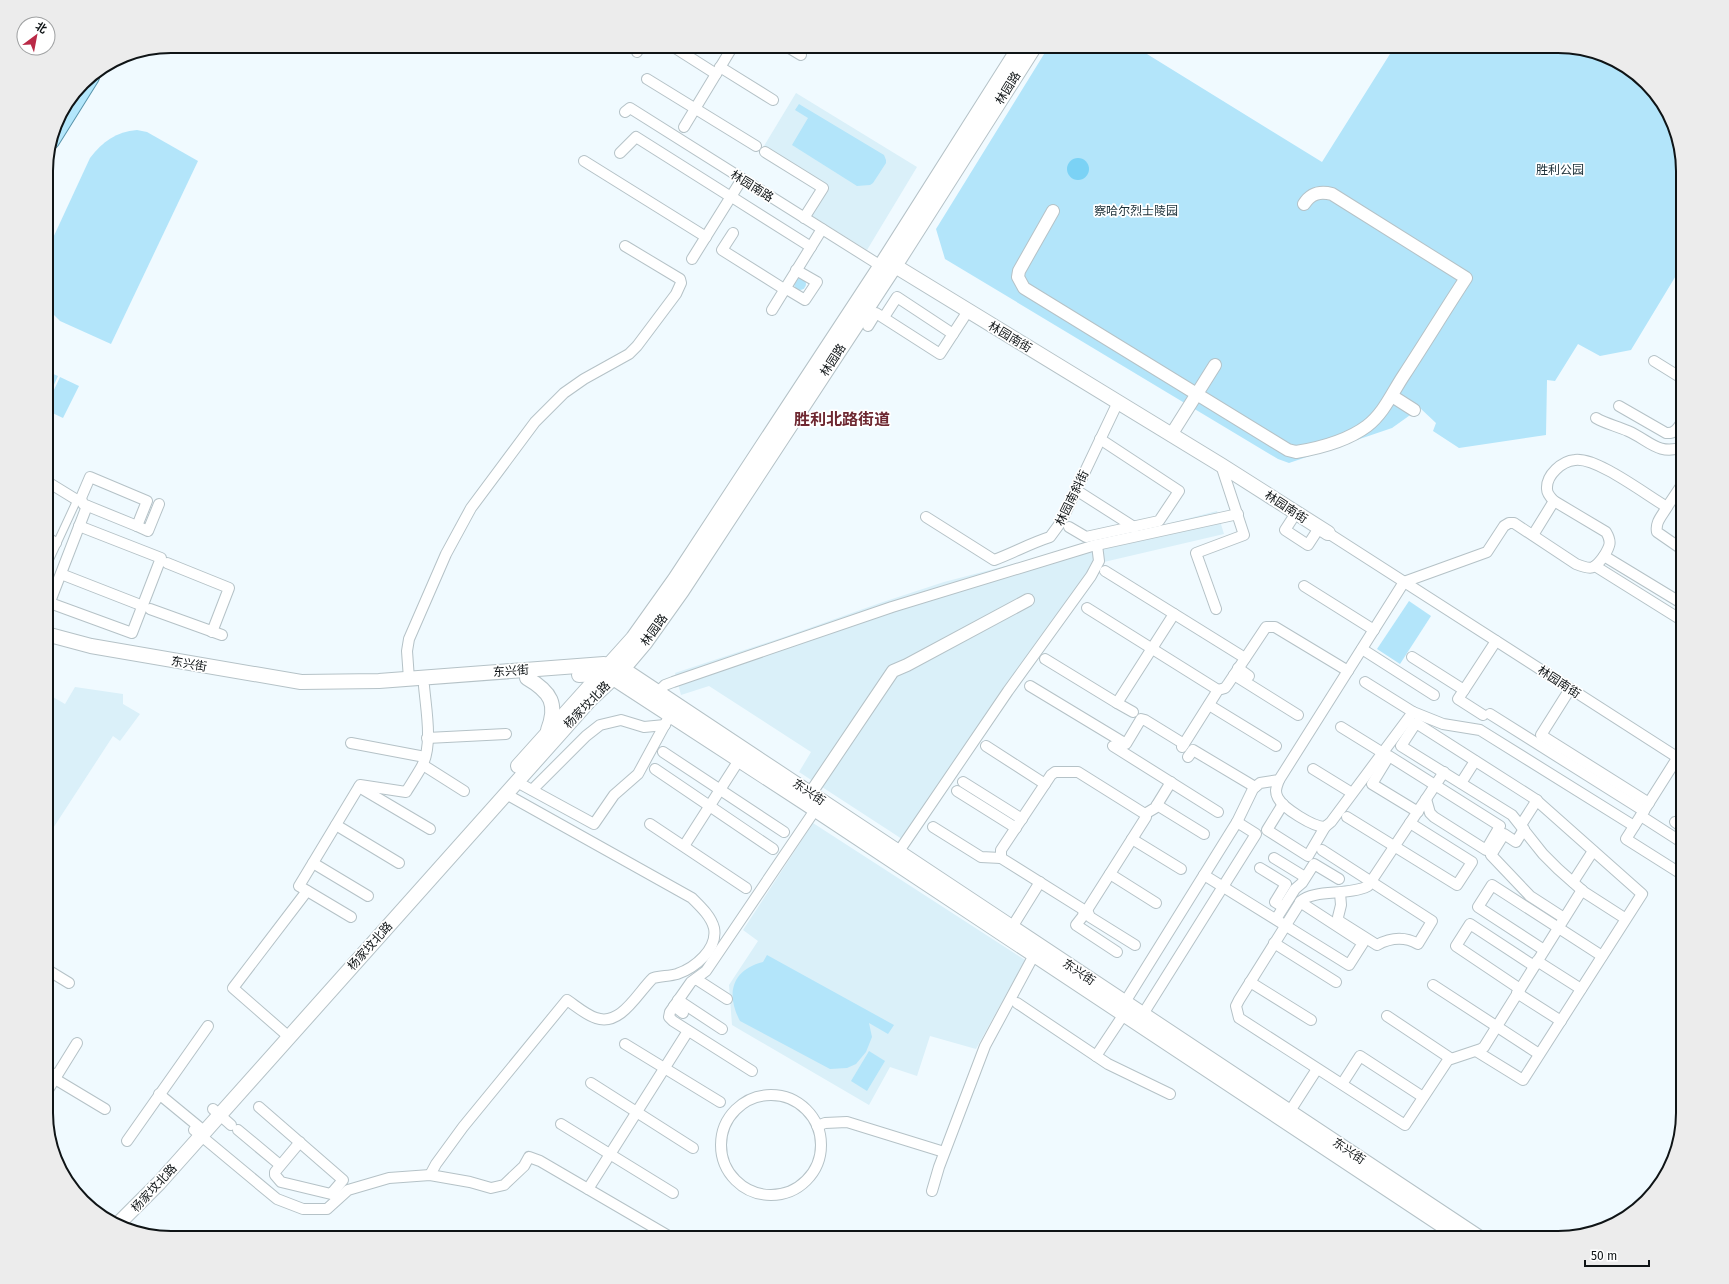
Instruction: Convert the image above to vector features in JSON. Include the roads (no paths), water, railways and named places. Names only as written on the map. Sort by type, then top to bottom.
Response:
[{"type":"main road","name":"林园路","points":[[612,672],[645,643],[682,591],[887,264],[1016,53]]},
{"type":"main road","name":"林园路","points":[[612,672],[628,643],[675,579],[1030,53]]},
{"type":"main road","points":[[68,114],[76,101]]},
{"type":"main road","name":"林园南街","points":[[887,264],[968,311],[1221,465],[1323,531]]},
{"type":"main road","name":"东兴街","points":[[53,636],[91,646],[301,682],[379,681],[409,683],[424,686],[612,672],[668,720],[810,802],[895,856],[1123,1009]]},
{"type":"main road","points":[[582,665],[607,656],[628,643]]},
{"type":"main road","name":"东兴街","points":[[53,644],[150,665],[226,679],[304,690],[383,689],[409,683],[582,665],[612,672],[658,692],[810,802]]},
{"type":"main road","name":"杨家坟北路","points":[[114,1216],[216,1112],[546,733],[612,672]]},
{"type":"main road","name":"杨家坟北路","points":[[285,1034],[517,782],[589,701],[612,672]]},
{"type":"main road","points":[[527,678],[541,686],[548,694],[552,702],[553,711],[546,733]]},
{"type":"main road","name":"东兴街","points":[[1009,932],[1034,955],[1140,1019],[1287,1116],[1469,1231]]},
{"type":"main road","name":"东兴街","points":[[1287,1116],[1451,1231]]},
{"type":"main road","name":"杨家坟北路","points":[[122,1220],[160,1183],[199,1131]]},
{"type":"street","points":[[685,53],[773,100]]},
{"type":"street","points":[[684,126],[729,53]]},
{"type":"street","points":[[647,78],[756,146]]},
{"type":"street","name":"林园南路","points":[[625,112],[630,108],[822,229],[887,264]]},
{"type":"street","points":[[620,154],[636,137],[811,247]]},
{"type":"street","points":[[765,152],[822,188],[804,218]]},
{"type":"street","points":[[584,161],[706,237]]},
{"type":"street","points":[[692,259],[733,198],[742,179]]},
{"type":"street","points":[[1053,211],[1023,261],[1019,271],[1019,282],[1024,288],[1288,450],[1296,452],[1343,439],[1356,433],[1378,416],[1466,278],[1332,194],[1316,193],[1310,195],[1304,204]]},
{"type":"street","points":[[772,310],[822,229]]},
{"type":"street","points":[[733,233],[722,250],[805,300],[816,282],[796,270]]},
{"type":"street","points":[[409,683],[407,652],[411,634],[446,554],[471,508],[484,489],[535,422],[550,405],[584,379],[629,354],[637,346],[676,294],[681,283],[680,279],[625,246]]},
{"type":"street","points":[[886,314],[897,297],[953,334]]},
{"type":"street","points":[[868,326],[876,313],[940,354],[968,311]]},
{"type":"street","points":[[1654,361],[1676,375]]},
{"type":"street","points":[[1172,435],[1215,365]]},
{"type":"street","points":[[1392,396],[1414,410]]},
{"type":"street","name":"林园南斜街","points":[[926,517],[994,560],[1050,537],[1060,522],[1118,402]]},
{"type":"street","points":[[1619,406],[1666,433],[1676,431]]},
{"type":"street","points":[[1596,418],[1637,435],[1655,447],[1668,450],[1676,449]]},
{"type":"street","points":[[1673,432],[1676,439]]},
{"type":"street","points":[[1069,527],[1086,537],[1159,521],[1179,491],[1100,439]]},
{"type":"street","points":[[1325,827],[1318,827],[1283,804],[1278,798],[1276,788],[1279,780],[1404,582],[1488,552],[1504,526],[1509,523],[1514,523],[1576,564],[1586,568],[1593,568],[1604,556],[1610,545],[1610,540],[1606,532],[1554,501],[1549,496],[1546,488],[1557,468],[1566,462],[1575,460],[1595,463],[1667,507]]},
{"type":"street","points":[[1216,609],[1196,553],[1244,535],[1221,465]]},
{"type":"street","points":[[137,526],[147,502],[90,477],[82,498],[83,504],[148,531],[159,504]]},
{"type":"street","points":[[53,485],[77,500],[53,550]]},
{"type":"street","points":[[1076,490],[1134,527]]},
{"type":"street","points":[[1676,494],[1657,522],[1656,526],[1657,532],[1676,545]]},
{"type":"street","points":[[1532,535],[1554,501]]},
{"type":"street","points":[[53,594],[87,506]]},
{"type":"street","points":[[1296,513],[1285,530],[1308,545],[1323,531]]},
{"type":"street","points":[[658,692],[665,685],[673,682],[885,610],[1097,545],[1238,514]]},
{"type":"street","points":[[53,609],[132,633],[147,607],[161,558],[79,526]]},
{"type":"street","name":"林园南街","points":[[1323,531],[1570,689],[1676,753]]},
{"type":"street","points":[[895,856],[1008,691],[1091,576],[1099,562],[1097,545]]},
{"type":"street","points":[[1604,556],[1676,599]]},
{"type":"street","points":[[167,563],[229,588],[212,632]]},
{"type":"street","points":[[1595,566],[1676,617]]},
{"type":"street","points":[[1105,571],[1245,658]]},
{"type":"street","points":[[61,574],[222,635]]},
{"type":"street","points":[[1304,586],[1374,630]]},
{"type":"street","points":[[752,1071],[673,1022],[669,1017],[670,1012],[691,982],[706,971],[893,671],[907,665],[1028,600]]},
{"type":"street","points":[[1087,608],[1218,690]]},
{"type":"street","points":[[1117,703],[1174,614]]},
{"type":"street","points":[[1030,686],[1126,744],[1141,719],[1183,746],[1218,690],[1225,688],[1263,629],[1270,626],[1275,627],[1348,671]]},
{"type":"street","points":[[1496,641],[1458,699],[1644,810]]},
{"type":"street","points":[[1362,649],[1434,695]]},
{"type":"street","points":[[1412,658],[1464,690]]},
{"type":"street","points":[[1045,659],[1133,712]]},
{"type":"street","points":[[1236,672],[1249,676]]},
{"type":"street","points":[[1236,672],[1298,715]]},
{"type":"street","points":[[1365,682],[1413,712],[1442,724],[1480,730],[1634,826]]},
{"type":"street","points":[[351,917],[300,886],[360,785],[406,792],[424,761],[427,738],[424,686]]},
{"type":"street","points":[[1570,689],[1541,735],[1644,810],[1676,837]]},
{"type":"street","points":[[1209,705],[1276,746]]},
{"type":"street","points":[[1283,804],[1267,830],[1308,856],[1325,827],[1331,822],[1413,712]]},
{"type":"street","points":[[532,790],[586,736],[600,726],[621,720],[644,726],[668,720]]},
{"type":"street","points":[[517,782],[594,824],[614,795],[638,774],[668,720]]},
{"type":"street","points":[[1476,1051],[1523,1080],[1642,894],[1537,800],[1416,723],[1402,746],[1512,815],[1550,862],[1582,890],[1626,919]]},
{"type":"street","points":[[1341,727],[1382,753]]},
{"type":"street","points":[[427,738],[506,734]]},
{"type":"street","points":[[351,743],[424,761],[464,791]]},
{"type":"street","points":[[986,746],[1045,784]]},
{"type":"street","points":[[1113,746],[1218,812]]},
{"type":"street","points":[[1188,757],[1193,750],[1255,787]]},
{"type":"street","points":[[663,752],[784,832]]},
{"type":"street","points":[[1418,812],[1372,784],[1389,756],[1500,826],[1486,850],[1434,817],[1430,813],[1426,800]]},
{"type":"street","points":[[684,846],[739,760]]},
{"type":"street","points":[[1461,783],[1475,761]]},
{"type":"street","points":[[1676,763],[1626,839],[1676,871]]},
{"type":"street","points":[[655,769],[773,849]]},
{"type":"street","points":[[1313,769],[1352,794]]},
{"type":"street","points":[[1001,858],[1001,850],[1051,775],[1055,772],[1078,772],[1145,814]]},
{"type":"street","points":[[1444,772],[1371,882],[1362,889],[1309,896],[1300,902],[1236,1006],[1239,1018],[1405,1125],[1450,1058],[1476,1051],[1484,1047],[1582,890]]},
{"type":"street","points":[[1096,1056],[1237,822],[1255,787],[1260,783],[1279,780]]},
{"type":"street","points":[[963,782],[1022,819]]},
{"type":"street","points":[[1145,814],[1152,811],[1157,805],[1171,782]]},
{"type":"street","points":[[358,787],[430,829]]},
{"type":"street","points":[[957,791],[1016,828]]},
{"type":"street","points":[[430,1175],[436,1164],[463,1127],[567,1000],[595,1018],[605,1020],[615,1017],[623,1012],[653,978],[677,974],[695,965],[703,958],[713,939],[714,928],[710,919],[701,906],[692,898],[506,794]]},
{"type":"street","points":[[1537,800],[1516,842],[1504,834],[1491,855],[1530,896],[1564,918]]},
{"type":"street","points":[[1157,805],[1204,834]]},
{"type":"street","points":[[1118,952],[1076,925],[1146,817],[1145,814]]},
{"type":"street","points":[[1347,817],[1457,885],[1472,862],[1410,823]]},
{"type":"street","points":[[1140,1019],[1256,834],[1237,822]]},
{"type":"street","points":[[650,824],[746,888]]},
{"type":"street","points":[[336,825],[399,863]]},
{"type":"street","points":[[933,827],[981,857],[1001,858],[1085,910],[1090,916],[1135,946]]},
{"type":"street","points":[[1132,839],[1181,869]]},
{"type":"street","points":[[1322,850],[1432,921],[1418,944],[1411,940],[1397,939],[1377,945],[1339,921],[1338,917],[1341,905],[1340,893]]},
{"type":"street","points":[[1573,882],[1593,851]]},
{"type":"street","points":[[1274,858],[1305,877]]},
{"type":"street","points":[[313,863],[368,896]]},
{"type":"street","points":[[1276,919],[1295,888],[1314,864],[1339,879]]},
{"type":"street","points":[[1260,868],[1286,884],[1275,902],[1283,907]]},
{"type":"street","points":[[1110,874],[1156,904]]},
{"type":"street","points":[[1204,875],[1349,965],[1363,943],[1300,902]]},
{"type":"street","points":[[1009,932],[1040,882]]},
{"type":"street","points":[[1544,950],[1478,907],[1492,885],[1602,956]]},
{"type":"street","points":[[285,1034],[233,988],[307,890]]},
{"type":"street","points":[[1561,1021],[1456,946],[1470,924],[1581,989]]},
{"type":"street","points":[[1274,943],[1336,982]]},
{"type":"street","points":[[932,1190],[944,1152],[984,1046],[1034,955]]},
{"type":"street","points":[[53,973],[69,983]]},
{"type":"street","points":[[696,979],[727,999]]},
{"type":"street","points":[[1250,982],[1311,1020]]},
{"type":"street","points":[[1434,985],[1539,1054]]},
{"type":"street","points":[[676,1003],[683,1013]]},
{"type":"street","points":[[676,1003],[722,1029]]},
{"type":"street","points":[[1017,1003],[1108,1064],[1170,1094]]},
{"type":"street","points":[[1387,1016],[1450,1058]]},
{"type":"street","points":[[127,1141],[208,1026]]},
{"type":"street","points":[[588,1189],[688,1031]]},
{"type":"street","points":[[53,1082],[77,1043]]},
{"type":"street","points":[[626,1044],[664,1069],[720,1102]]},
{"type":"street","points":[[1342,1084],[1360,1056],[1424,1097]]},
{"type":"street","points":[[1287,1116],[1317,1068]]},
{"type":"street","points":[[53,1076],[105,1109]]},
{"type":"street","points":[[591,1083],[693,1148]]},
{"type":"street","points":[[160,1094],[199,1131],[277,1199],[303,1209],[327,1209],[348,1190],[389,1178],[430,1175],[470,1182],[491,1188],[504,1185],[524,1166],[529,1157],[540,1161],[660,1231]]},
{"type":"street","points":[[768,1095],[785,1097],[800,1104],[812,1116],[817,1126],[820,1130],[822,1147],[819,1163],[811,1177],[799,1188],[784,1194],[768,1195],[752,1192],[738,1183],[728,1170],[722,1154],[722,1137],[727,1121],[737,1108],[752,1099],[768,1095]]},
{"type":"street","points":[[259,1107],[300,1142],[343,1180],[331,1194],[281,1182],[275,1175],[275,1172],[280,1165],[300,1142]]},
{"type":"street","points":[[216,1112],[280,1165]]},
{"type":"street","points":[[817,1126],[825,1122],[847,1122],[944,1152]]},
{"type":"street","points":[[560,1124],[673,1193]]},
{"type":"district","name":"胜利北路街道","points":[[842,419]]},
{"type":"park label","name":"胜利公园","points":[[1560,170]]},
{"type":"park label","name":"察哈尔烈士陵园","points":[[1136,211]]}]
